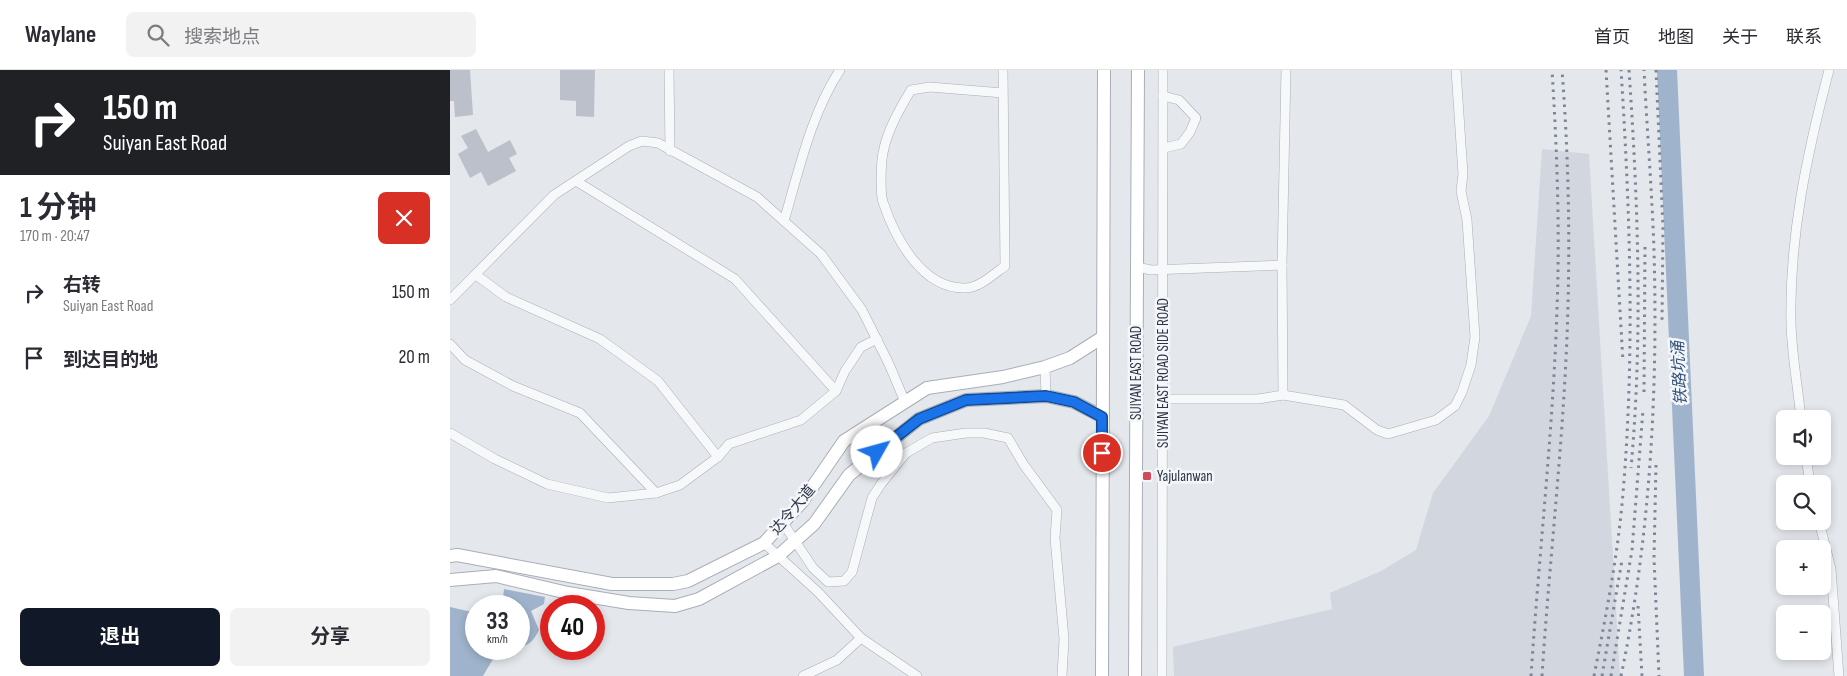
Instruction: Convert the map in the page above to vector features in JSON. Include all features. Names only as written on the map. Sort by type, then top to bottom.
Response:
[{"type":"street","points":[[669,70],[670,151]]},
{"type":"street","points":[[784,221],[801,162],[826,92],[840,70]]},
{"type":"street","points":[[1003,93],[930,87],[911,90],[896,115],[882,153],[882,201],[902,245],[918,268],[948,285],[966,288],[988,279],[1005,266],[1004,70]]},
{"type":"street","points":[[1102,676],[1104,70]]},
{"type":"street","name":"SUIYAN EAST ROAD","points":[[1135,676],[1138,70]]},
{"type":"street","name":"SUIYAN EAST ROAD SIDE ROAD","points":[[1162,676],[1163,70]]},
{"type":"street","points":[[1283,395],[1282,265],[1286,70]]},
{"type":"street","points":[[1163,399],[1258,398],[1283,395],[1344,405],[1377,430],[1388,434],[1436,420],[1455,406],[1462,392],[1471,364],[1475,337],[1467,220],[1461,190],[1463,174],[1456,70]]},
{"type":"street","points":[[1800,410],[1791,325],[1795,228],[1808,153],[1829,70]]},
{"type":"street","points":[[1163,96],[1179,100],[1196,118],[1190,132],[1181,144],[1164,148]]},
{"type":"street","points":[[450,300],[554,195],[629,146],[642,141],[658,143],[757,197],[821,254],[862,310],[905,402]]},
{"type":"street","points":[[576,181],[735,279],[836,391]]},
{"type":"street","points":[[1137,267],[1163,270],[1282,265]]},
{"type":"street","points":[[476,275],[506,296],[600,339],[658,381],[718,457]]},
{"type":"street","name":"达令大道","points":[[450,556],[457,555],[612,584],[673,584],[688,581],[764,543],[802,502],[844,441],[927,388],[1003,377],[1045,367],[1070,358],[1103,337]]},
{"type":"street","points":[[450,433],[495,459],[547,484],[608,498],[656,493],[680,486],[718,457],[729,444],[801,420],[836,391],[845,371],[861,347],[877,339]]},
{"type":"street","points":[[450,344],[465,360],[513,386],[580,413],[656,493]]},
{"type":"street","points":[[1045,367],[1046,396]]},
{"type":"street","name":"达令大道","points":[[450,580],[496,576],[568,593],[629,603],[675,606],[699,599],[778,556],[814,524],[848,475],[919,419],[966,400],[1046,396],[1074,402],[1102,417]]},
{"type":"street","points":[[783,523],[813,568],[828,582],[844,581],[852,572],[872,498],[880,484],[906,453],[932,438],[966,433],[984,433],[1008,438],[1024,465],[1057,510],[1055,538],[1064,639],[1062,676]]},
{"type":"street","points":[[1821,530],[1831,569],[1839,676]]},
{"type":"street","points":[[764,543],[818,592],[861,638],[918,676]]},
{"type":"street","points":[[511,580],[514,565]]},
{"type":"street","points":[[803,676],[837,660],[861,638]]},
{"type":"shaded area","points":[[1542,149],[1589,154],[1620,676],[1174,676],[1173,647],[1332,609],[1330,593],[1381,571],[1416,550],[1433,493],[1489,416],[1531,316]]},
{"type":"water","points":[[504,589],[540,596],[540,606],[531,611],[539,630],[530,643],[530,595],[503,595]]},
{"type":"water","points":[[450,607],[465,610],[465,660],[492,660],[483,676],[450,676]]},
{"type":"building","points":[[450,70],[470,70],[473,115],[455,117],[454,101],[450,101]]},
{"type":"building","points":[[560,70],[595,70],[594,117],[576,116],[576,101],[560,100]]},
{"type":"building","points":[[476,129],[488,152],[510,140],[517,154],[509,158],[516,171],[488,186],[481,172],[470,178],[458,154],[468,148],[461,136]]},
{"type":"waterway","name":"铁路坑涌","points":[[1667,70],[1694,676]]},
{"type":"railway","points":[[1531,676],[1549,447],[1557,309],[1558,189],[1552,70]]},
{"type":"railway","points":[[1542,676],[1561,444],[1568,305],[1568,188],[1562,70]]},
{"type":"railway","points":[[1606,70],[1623,362]]},
{"type":"railway","points":[[1594,676],[1615,562],[1627,440],[1630,282],[1621,70]]},
{"type":"railway","points":[[1629,70],[1635,169],[1638,269],[1637,369],[1631,468]]},
{"type":"railway","points":[[1621,676],[1639,571],[1650,465],[1653,411],[1655,357],[1654,251],[1644,70]]},
{"type":"railway","points":[[1656,70],[1663,227],[1662,322]]},
{"type":"railway","points":[[1644,392],[1645,245]]},
{"type":"railway","points":[[1611,676],[1632,550],[1643,410]]},
{"type":"railway","points":[[1656,465],[1654,558],[1659,676]]},
{"type":"railway","points":[[1602,676],[1622,560]]},
{"type":"railway","points":[[1638,606],[1642,676]]},
{"type":"place","name":"Yajulanwan","points":[[1147,476]]},
{"type":"route","points":[[877,452],[919,419],[966,400],[1018,399],[1046,396],[1074,402],[1102,417],[1102,453]]}]
